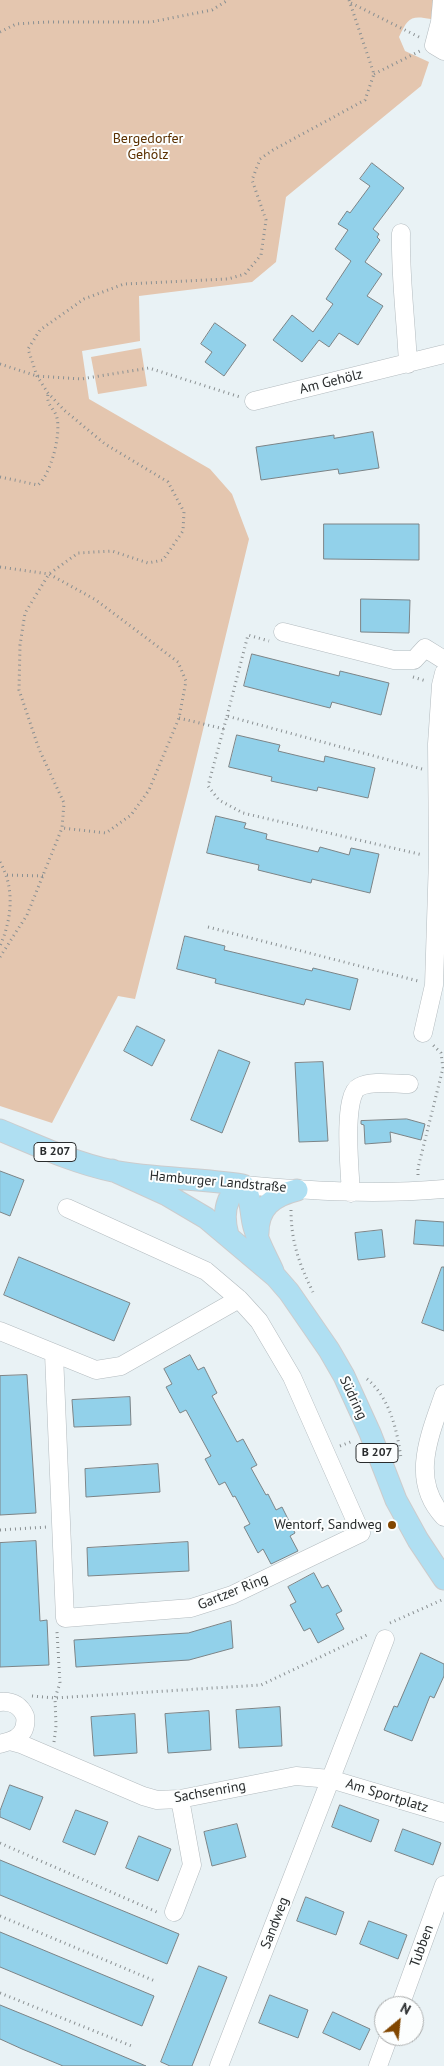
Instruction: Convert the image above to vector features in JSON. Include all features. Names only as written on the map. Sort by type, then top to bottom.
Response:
[{"type":"main road","name":"Hamburger Landstraße","points":[[0,1130],[72,1158],[112,1170],[170,1179],[242,1185]]},
{"type":"main road","name":"Südring","points":[[112,1170],[180,1202],[206,1218],[276,1277],[299,1304],[329,1350],[347,1383],[406,1519],[444,1579]]},
{"type":"main road","name":"Südring","points":[[242,1185],[248,1195],[253,1226],[276,1277]]},
{"type":"main road","points":[[228,1235],[224,1214],[231,1196],[242,1185]]},
{"type":"main road","points":[[258,1238],[260,1215],[265,1206],[275,1198],[297,1190]]},
{"type":"street","points":[[439,48],[442,0]]},
{"type":"street","points":[[401,233],[400,266],[404,296],[408,364]]},
{"type":"street","name":"Am Gehölz","points":[[254,401],[444,354]]},
{"type":"street","points":[[280,637],[394,660],[414,660],[425,648],[444,660]]},
{"type":"street","points":[[423,1033],[434,985],[440,914],[437,744],[443,679]]},
{"type":"street","points":[[351,1193],[349,1115],[353,1093],[357,1087],[369,1084],[409,1084]]},
{"type":"street","name":"Hamburger Landstraße","points":[[242,1185],[351,1193],[444,1189]]},
{"type":"street","name":"Gartzer Ring","points":[[65,1618],[191,1608],[232,1595],[361,1533],[292,1377],[259,1321],[239,1299],[206,1270],[67,1208]]},
{"type":"street","points":[[0,1331],[96,1370],[121,1366],[239,1299]]},
{"type":"street","points":[[54,1354],[65,1618]]},
{"type":"street","points":[[444,1394],[426,1448],[425,1462],[427,1489],[432,1501],[444,1517]]},
{"type":"street","name":"Sandweg","points":[[219,2066],[330,1779],[381,1632]]},
{"type":"street","name":"Sachsenring","points":[[0,1702],[16,1704],[25,1716],[23,1731],[18,1738],[4,1742]]},
{"type":"street","name":"Sachsenring","points":[[4,1742],[21,1744],[143,1796],[158,1800],[180,1799],[296,1776],[330,1779]]},
{"type":"street","name":"Am Sportplatz","points":[[330,1779],[444,1813]]},
{"type":"street","points":[[168,1913],[192,1865],[180,1799]]},
{"type":"street","name":"Tubben","points":[[404,1996],[444,1885]]},
{"type":"street","points":[[378,2066],[385,2046]]},
{"type":"path","points":[[0,32],[16,24],[46,22],[151,22],[212,10],[228,0]]},
{"type":"path","points":[[350,1],[439,48]]},
{"type":"path","points":[[0,957],[27,915],[62,828],[64,803],[39,749],[19,690],[20,645],[25,613],[49,574],[78,553],[112,551],[148,563],[163,560],[183,531],[184,512],[168,482],[105,444],[64,410],[48,393],[37,376],[28,349],[40,330],[84,299],[124,284],[228,279],[245,274],[261,255],[266,220],[252,180],[260,160],[273,150],[365,100],[374,74],[350,1]]},
{"type":"path","points":[[374,74],[439,48]]},
{"type":"path","points":[[0,364],[37,376],[80,379],[148,368],[254,401]]},
{"type":"path","points":[[0,477],[38,485],[45,479],[56,443],[57,426],[57,418],[47,400],[48,393]]},
{"type":"path","points":[[0,567],[49,574],[96,600],[178,662],[186,681],[178,718],[149,790],[131,815],[106,833],[62,828]]},
{"type":"path","points":[[280,637],[248,635],[208,786],[219,800],[243,813],[438,858]]},
{"type":"path","points":[[412,677],[443,679]]},
{"type":"path","points":[[227,716],[438,773]]},
{"type":"path","points":[[178,718],[224,730]]},
{"type":"path","points":[[0,862],[7,875],[11,906],[0,946]]},
{"type":"path","points":[[7,875],[43,876]]},
{"type":"path","points":[[208,927],[434,985]]},
{"type":"path","points":[[418,1191],[418,1168],[444,1068],[441,1053],[423,1033]]},
{"type":"path","points":[[325,1453],[370,1433]]},
{"type":"path","points":[[378,1456],[401,1454],[425,1462]]},
{"type":"path","points":[[0,1530],[61,1526]]},
{"type":"path","points":[[55,1698],[261,1686],[381,1632],[444,1599]]},
{"type":"path","points":[[48,1756],[54,1746],[56,1726],[55,1698],[60,1683],[56,1628],[65,1618]]},
{"type":"path","points":[[0,1843],[168,1913]]},
{"type":"path","points":[[0,1916],[155,1981]]},
{"type":"path","points":[[0,1993],[134,2047]]},
{"type":"green space","name":"Bergedorfer Gehölz","points":[[0,0],[433,0],[431,19],[418,17],[410,19],[399,37],[405,51],[429,62],[421,86],[286,197],[276,262],[252,282],[139,296],[140,341],[82,351],[89,399],[210,469],[232,494],[249,539],[189,788],[135,999],[118,996],[52,1123],[0,1106]]},
{"type":"green space","points":[[141,348],[147,386],[98,394],[91,357]]},
{"type":"building","points":[[372,163],[404,188],[373,229],[379,234],[377,237],[380,240],[365,262],[382,274],[367,296],[383,306],[358,345],[339,333],[329,347],[319,340],[302,362],[273,340],[292,315],[313,332],[333,304],[326,299],[351,261],[335,249],[348,230],[338,224],[347,211],[350,213],[370,186],[360,179]]},
{"type":"building","points":[[215,323],[246,345],[224,376],[205,362],[212,352],[201,344]]},
{"type":"building","points":[[373,432],[379,468],[339,474],[338,469],[261,480],[256,447],[334,435],[334,438]]},
{"type":"building","points":[[324,524],[419,524],[419,560],[324,559]]},
{"type":"building","points":[[361,599],[410,600],[409,633],[361,632]]},
{"type":"building","points":[[252,654],[339,676],[340,671],[389,683],[381,715],[332,702],[330,708],[244,686]]},
{"type":"building","points":[[237,735],[280,745],[278,751],[324,762],[325,756],[375,768],[368,798],[318,787],[317,791],[271,781],[272,777],[229,767]]},
{"type":"building","points":[[216,816],[246,823],[244,828],[267,834],[266,839],[318,852],[320,847],[349,855],[351,848],[379,854],[370,893],[312,879],[311,883],[258,870],[259,865],[207,853]]},
{"type":"building","points":[[185,936],[225,946],[224,950],[312,971],[313,968],[358,979],[350,1010],[306,999],[304,1005],[215,983],[216,979],[177,969]]},
{"type":"building","points":[[137,1026],[165,1040],[152,1066],[124,1051]]},
{"type":"building","points":[[219,1050],[250,1062],[222,1133],[191,1120]]},
{"type":"building","points":[[323,1062],[328,1141],[299,1142],[295,1063]]},
{"type":"building","points":[[407,1119],[425,1124],[421,1140],[390,1132],[391,1142],[365,1144],[364,1125],[361,1124],[361,1121]]},
{"type":"building","points":[[0,1171],[24,1180],[10,1216],[0,1212]]},
{"type":"building","points":[[416,1220],[444,1222],[444,1246],[414,1244]]},
{"type":"building","points":[[382,1230],[385,1257],[358,1260],[355,1233]]},
{"type":"building","points":[[19,1257],[130,1303],[114,1341],[4,1295]]},
{"type":"building","points":[[442,1267],[444,1267],[444,1331],[422,1323]]},
{"type":"building","points":[[190,1355],[198,1370],[204,1367],[217,1393],[212,1396],[237,1442],[243,1439],[257,1465],[251,1468],[276,1510],[282,1507],[295,1533],[290,1536],[298,1551],[271,1564],[263,1549],[258,1553],[244,1527],[250,1524],[235,1496],[233,1497],[225,1482],[219,1485],[205,1459],[211,1456],[186,1410],[180,1413],[166,1387],[172,1384],[164,1369]]},
{"type":"building","points":[[27,1375],[36,1513],[0,1515],[0,1376]]},
{"type":"building","points":[[130,1397],[131,1425],[74,1427],[72,1400]]},
{"type":"building","points":[[158,1464],[160,1492],[86,1497],[85,1469]]},
{"type":"building","points":[[36,1541],[40,1621],[47,1620],[49,1665],[0,1667],[0,1543]]},
{"type":"building","points":[[188,1542],[189,1571],[88,1576],[87,1548]]},
{"type":"building","points":[[314,1573],[322,1588],[328,1585],[342,1611],[336,1614],[344,1629],[318,1643],[310,1628],[304,1631],[290,1605],[296,1602],[288,1587]]},
{"type":"building","points":[[231,1621],[233,1648],[189,1660],[76,1667],[74,1640],[188,1633]]},
{"type":"building","points":[[421,1653],[444,1664],[444,1676],[434,1698],[430,1696],[412,1741],[384,1730],[394,1706],[397,1707]]},
{"type":"building","points":[[280,1707],[282,1746],[239,1748],[236,1710]]},
{"type":"building","points":[[209,1711],[211,1750],[168,1753],[165,1714]]},
{"type":"building","points":[[135,1714],[137,1753],[94,1756],[91,1717]]},
{"type":"building","points":[[10,1785],[43,1797],[30,1830],[0,1817],[0,1811]]},
{"type":"building","points":[[340,1805],[379,1820],[371,1842],[332,1827]]},
{"type":"building","points":[[76,1810],[108,1822],[95,1855],[63,1842]]},
{"type":"building","points":[[237,1824],[246,1857],[212,1866],[204,1832]]},
{"type":"building","points":[[403,1829],[441,1843],[433,1865],[395,1851]]},
{"type":"building","points":[[139,1836],[171,1849],[158,1881],[126,1868]]},
{"type":"building","points":[[0,1860],[179,1934],[167,1964],[0,1895]]},
{"type":"building","points":[[306,1897],[344,1912],[336,1935],[297,1921]]},
{"type":"building","points":[[369,1921],[407,1935],[398,1959],[360,1944]]},
{"type":"building","points":[[0,1932],[154,1996],[142,2026],[0,1967]]},
{"type":"building","points":[[199,1966],[227,1977],[192,2066],[170,2066],[161,2062]]},
{"type":"building","points":[[270,1995],[308,2010],[298,2038],[259,2023]]},
{"type":"building","points":[[0,2005],[146,2066],[63,2066],[22,2049],[0,2039]]},
{"type":"building","points":[[333,2012],[370,2029],[360,2050],[323,2033]]},
{"type":"place","name":"Wentorf, Sandweg","points":[[392,1525]]}]
